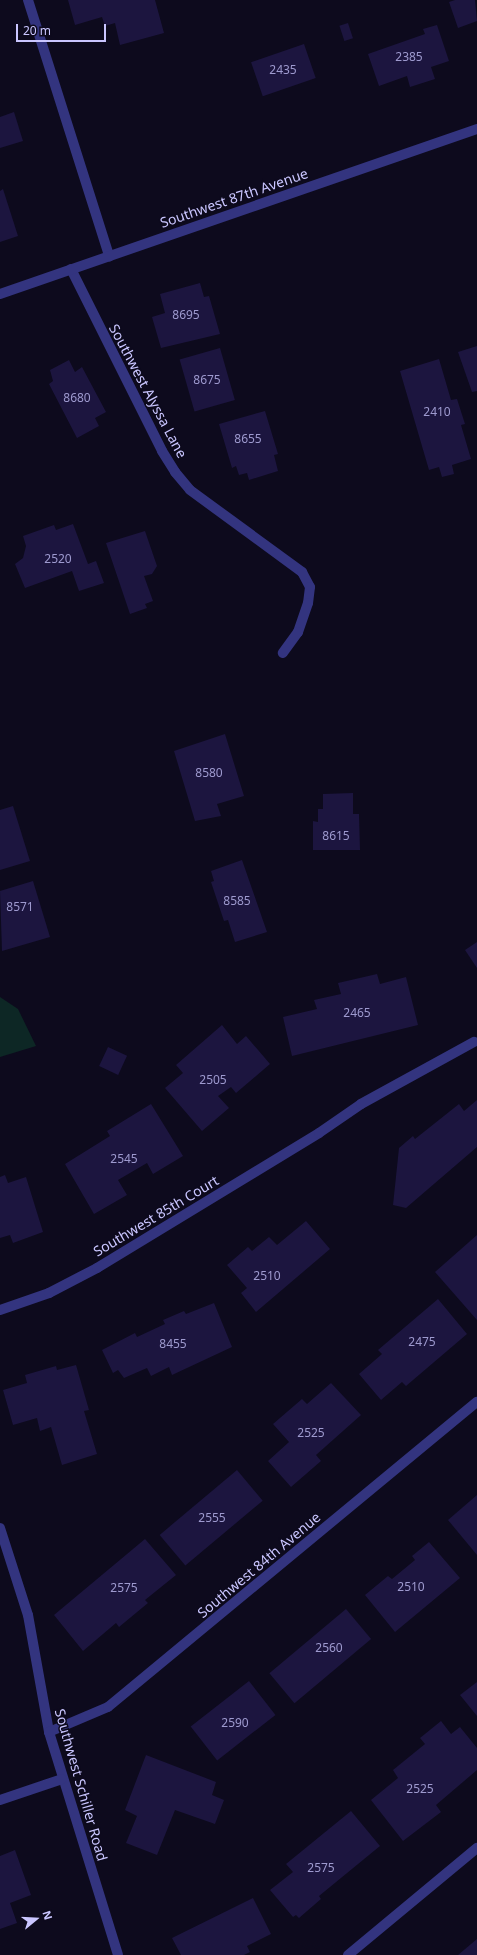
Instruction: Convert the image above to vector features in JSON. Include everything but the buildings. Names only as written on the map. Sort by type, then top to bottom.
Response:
[{"type":"street","points":[[28,0],[109,256]]},
{"type":"street","name":"Southwest 87th Avenue","points":[[0,294],[477,129]]},
{"type":"street","name":"Southwest Alyssa Lane","points":[[71,269],[148,423],[175,472],[190,490],[302,572],[310,587],[308,602],[298,632],[283,653]]},
{"type":"street","name":"Southwest 85th Court","points":[[0,1310],[49,1293],[97,1268],[319,1133],[361,1104],[474,1042]]},
{"type":"street","name":"Southwest 84th Avenue","points":[[49,1732],[108,1707],[477,1402]]},
{"type":"street","name":"Southwest Schiller Road","points":[[0,1528],[28,1616],[49,1732],[62,1779],[118,1955]]},
{"type":"street","points":[[0,1800],[62,1779]]},
{"type":"street","points":[[348,1955],[477,1848]]},
{"type":"green space","points":[[0,997],[18,1009],[36,1046],[0,1057]]}]
